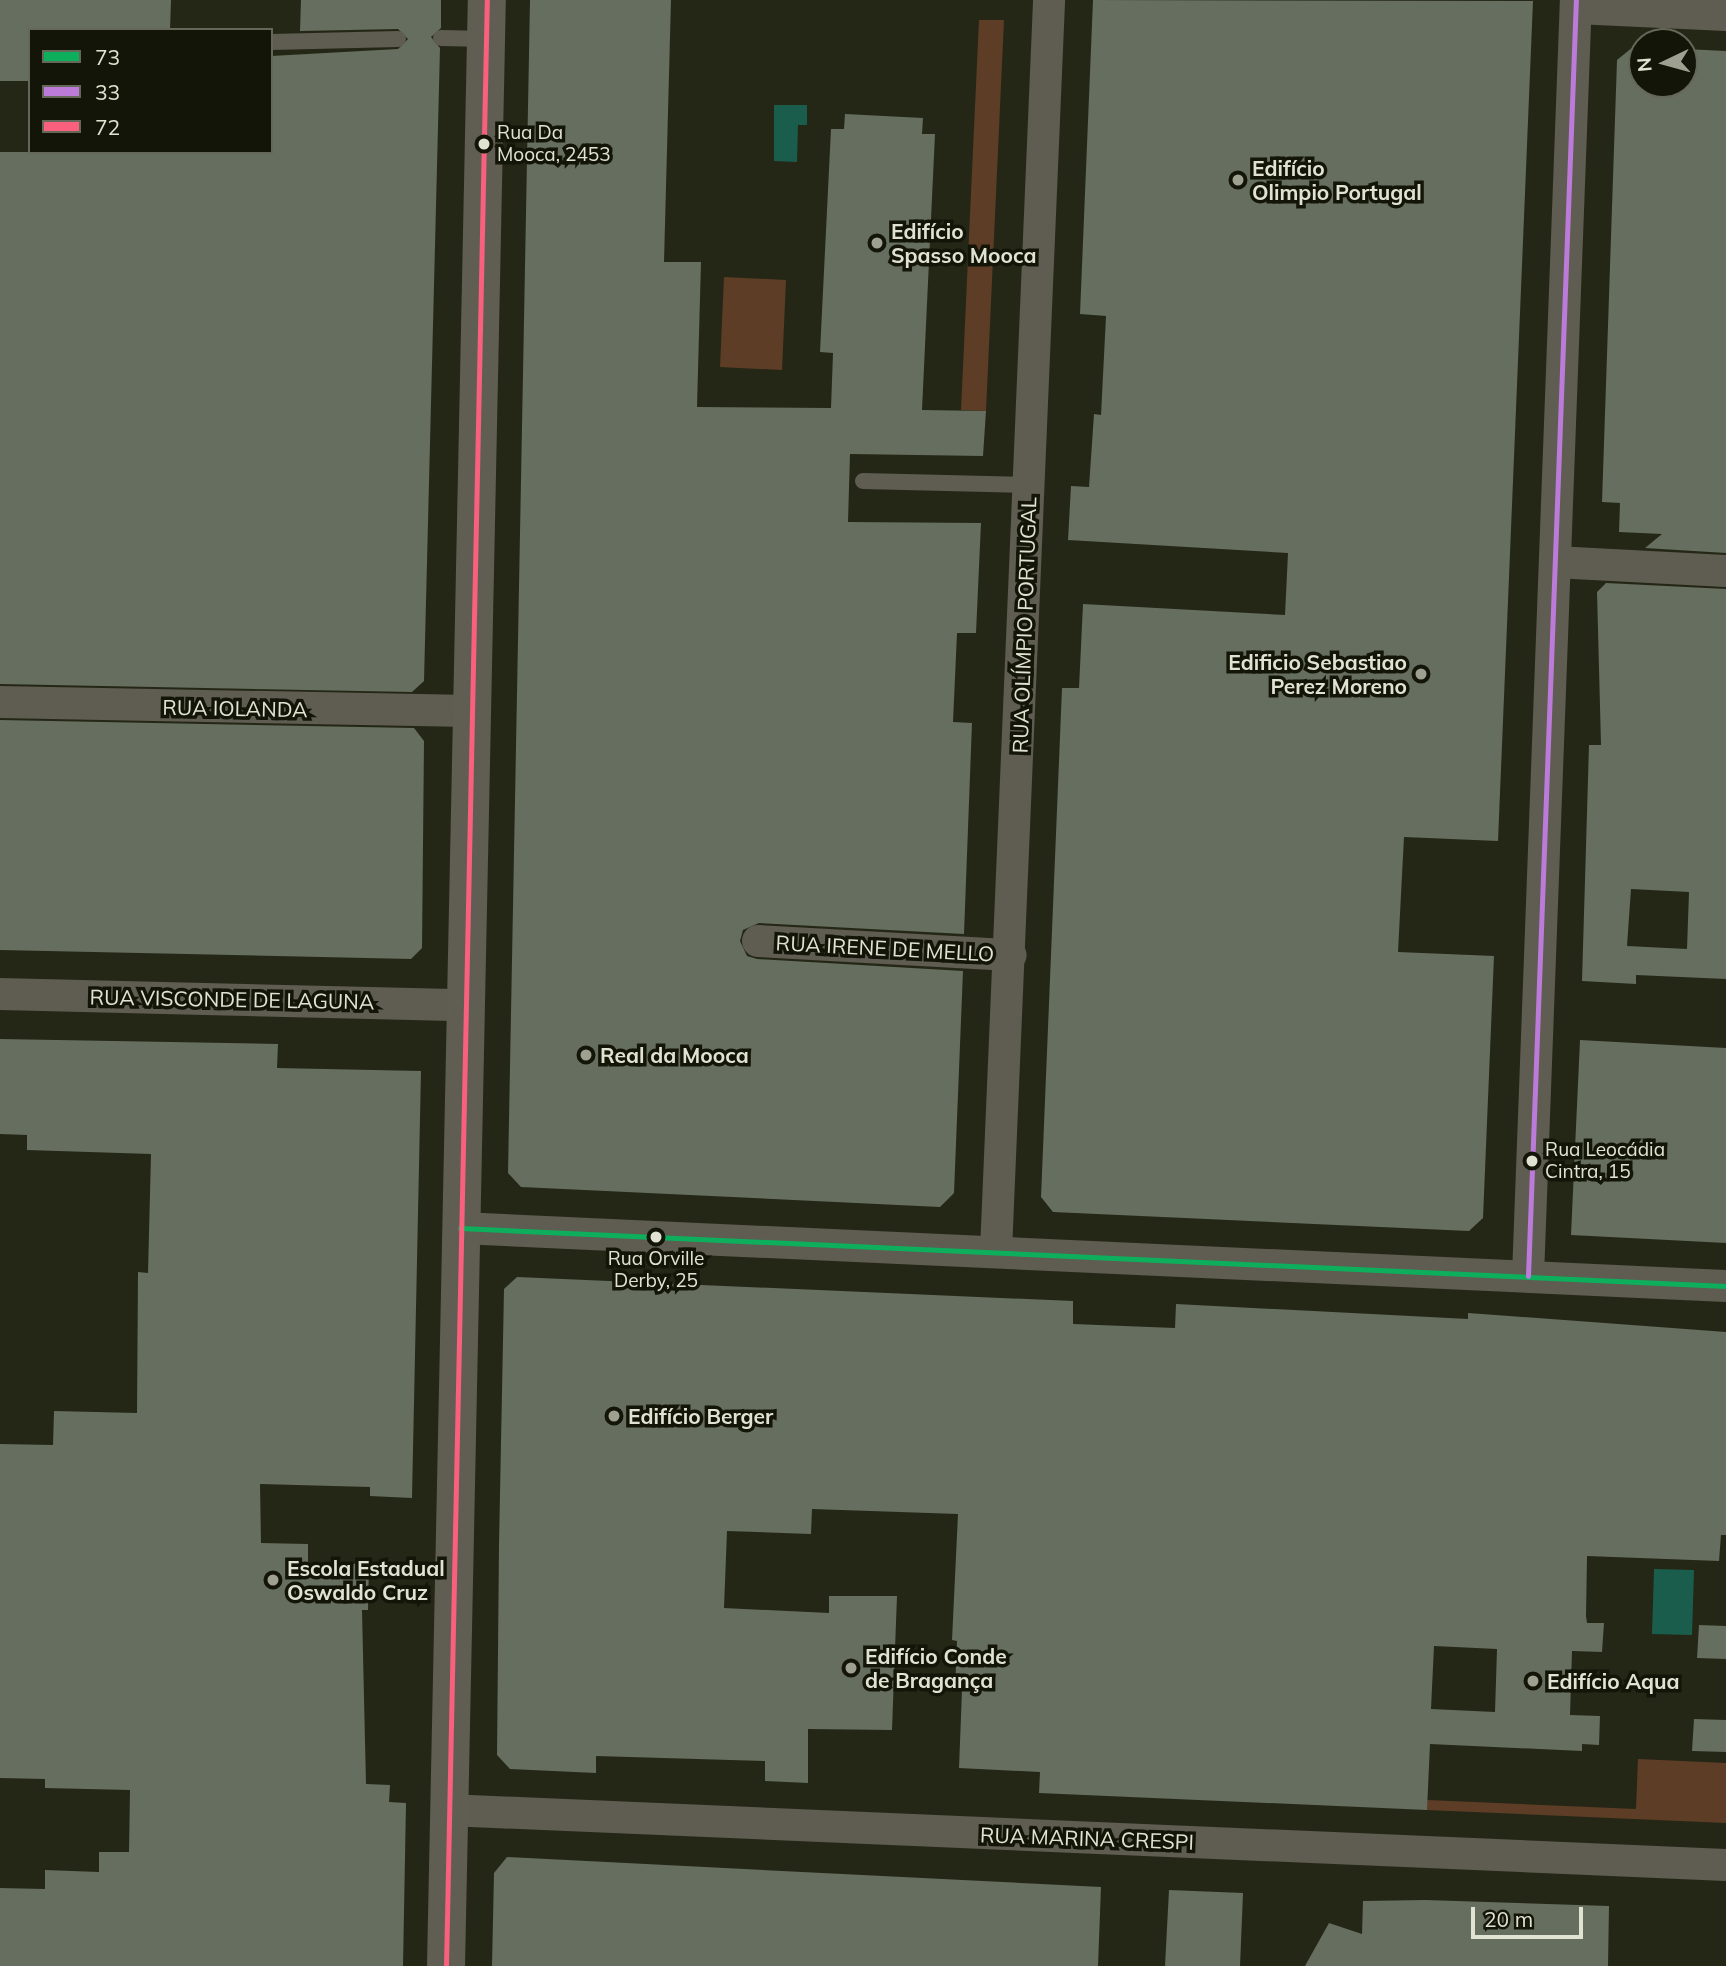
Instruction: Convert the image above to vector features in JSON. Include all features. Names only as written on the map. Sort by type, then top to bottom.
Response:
[{"type":"main road","points":[[446,1966],[470,711],[487,0]]},
{"type":"street","name":"RUA OLÍMPIO PORTUGAL","points":[[996,1251],[1011,955],[1049,0]]},
{"type":"street","points":[[1528,1276],[1576,4],[1726,15]]},
{"type":"street","points":[[1555,562],[1726,570]]},
{"type":"street","name":"RUA IOLANDA","points":[[0,702],[470,711]]},
{"type":"street","name":"RUA IRENE DE MELLO","points":[[758,941],[1011,955]]},
{"type":"street","name":"RUA VISCONDE DE LAGUNA","points":[[0,994],[464,1005]]},
{"type":"street","points":[[460,1228],[1726,1286]]},
{"type":"street","name":"RUA MARINA CRESPI","points":[[448,1810],[1726,1865]]},
{"type":"lane","points":[[441,38],[486,39]]},
{"type":"lane","points":[[273,43],[398,39]]},
{"type":"lane","points":[[863,481],[1029,485]]},
{"type":"shaded area","points":[[979,20],[1004,20],[986,411],[961,410]]},
{"type":"shaded area","points":[[724,277],[786,280],[782,370],[720,367]]},
{"type":"shaded area","points":[[1638,1759],[1726,1763],[1726,1823],[1427,1810],[1427,1800],[1636,1809]]},
{"type":"water","points":[[774,105],[807,105],[807,125],[798,125],[797,162],[774,161]]},
{"type":"water","points":[[1654,1569],[1694,1570],[1692,1635],[1652,1634]]},
{"type":"building","points":[[0,0],[171,0],[170,28],[28,28],[28,81],[0,81]]},
{"type":"building","points":[[301,0],[441,0],[441,28],[431,37],[440,48],[424,681],[412,692],[0,684],[0,152],[273,154],[273,56],[398,49],[408,39],[398,29],[300,31]]},
{"type":"building","points":[[530,0],[671,0],[664,262],[701,262],[697,407],[831,408],[833,353],[820,352],[831,129],[844,129],[845,114],[923,118],[922,134],[935,134],[922,410],[986,411],[983,456],[850,454],[848,522],[981,523],[976,633],[957,633],[953,722],[972,723],[964,934],[759,923],[743,930],[740,941],[747,956],[757,959],[963,971],[954,1193],[940,1207],[521,1187],[508,1173]]},
{"type":"building","points":[[1093,0],[1533,1],[1498,841],[1404,837],[1398,952],[1494,956],[1483,1218],[1469,1231],[1053,1212],[1041,1197],[1062,688],[1079,688],[1083,604],[1285,615],[1288,553],[1068,540],[1071,486],[1089,487],[1094,414],[1101,415],[1106,316],[1080,314]]},
{"type":"building","points":[[1698,50],[1726,51],[1726,553],[1645,548],[1662,534],[1619,532],[1620,503],[1602,502],[1617,60],[1628,51],[1628,98],[1698,98]]},
{"type":"building","points":[[1606,583],[1726,589],[1726,979],[1636,975],[1636,984],[1582,981],[1589,745],[1601,745],[1597,592]],"holes":[[[1631,889],[1689,892],[1687,949],[1627,946]]]},
{"type":"building","points":[[0,720],[414,728],[424,741],[422,948],[411,959],[0,950]]},
{"type":"building","points":[[0,1039],[278,1044],[277,1068],[421,1071],[412,1498],[370,1496],[370,1487],[260,1484],[261,1543],[308,1544],[308,1563],[369,1564],[368,1610],[362,1610],[366,1784],[390,1785],[389,1802],[406,1803],[403,1966],[0,1966],[0,1888],[45,1889],[45,1870],[99,1872],[99,1852],[129,1852],[130,1790],[45,1788],[45,1779],[0,1778],[0,1444],[53,1445],[54,1411],[137,1413],[138,1272],[148,1273],[151,1154],[27,1150],[27,1135],[0,1134]]},
{"type":"building","points":[[1580,1040],[1726,1048],[1726,1243],[1571,1235]]},
{"type":"building","points":[[517,1277],[1073,1301],[1073,1324],[1175,1328],[1176,1304],[1468,1319],[1468,1313],[1726,1332],[1726,1535],[1721,1535],[1719,1561],[1587,1556],[1587,1623],[1604,1623],[1602,1652],[1572,1651],[1570,1715],[1600,1716],[1599,1745],[1582,1744],[1582,1751],[1430,1744],[1427,1810],[1039,1793],[1040,1772],[959,1768],[962,1690],[955,1690],[957,1641],[952,1640],[958,1514],[812,1509],[811,1534],[727,1531],[724,1608],[829,1613],[829,1596],[897,1596],[892,1730],[808,1729],[808,1783],[765,1781],[765,1761],[596,1756],[596,1773],[510,1769],[497,1755],[504,1289]],"holes":[[[1434,1646],[1497,1649],[1495,1712],[1431,1709]]]},
{"type":"building","points":[[1699,1625],[1726,1626],[1726,1659],[1697,1658]]},
{"type":"building","points":[[1694,1719],[1726,1720],[1726,1752],[1692,1751]]},
{"type":"building","points":[[507,1857],[1101,1887],[1098,1966],[492,1966],[494,1873]]},
{"type":"building","points":[[1169,1890],[1243,1893],[1240,1966],[1165,1966]]},
{"type":"building","points":[[1425,1900],[1609,1906],[1608,1966],[1305,1966],[1329,1923],[1362,1934],[1363,1901]]},
{"type":"transit line","name":"72","points":[[446,1966],[487,0]]},
{"type":"transit line","name":"33","points":[[1528,1276],[1576,0]]},
{"type":"transit line","name":"73","points":[[460,1228],[1726,1286]]},
{"type":"place","name":"Rua Da Mooca, 2453","points":[[484,144]]},
{"type":"place","name":"Edifício Olimpio Portugal","points":[[1238,180]]},
{"type":"place","name":"Edifício Spasso Mooca","points":[[877,243]]},
{"type":"place","name":"Edificio Sebastiao Perez Moreno","points":[[1421,674]]},
{"type":"place","name":"Real da Mooca","points":[[586,1055]]},
{"type":"place","name":"Rua Leocádia Cintra, 15","points":[[1532,1161]]},
{"type":"place","name":"Rua Orville Derby, 25","points":[[656,1237]]},
{"type":"place","name":"Edifício Berger","points":[[614,1416]]},
{"type":"place","name":"Escola Estadual Oswaldo Cruz","points":[[273,1580]]},
{"type":"place","name":"Edifício Conde de Bragança","points":[[851,1668]]},
{"type":"place","name":"Edifício Aqua","points":[[1533,1681]]}]
